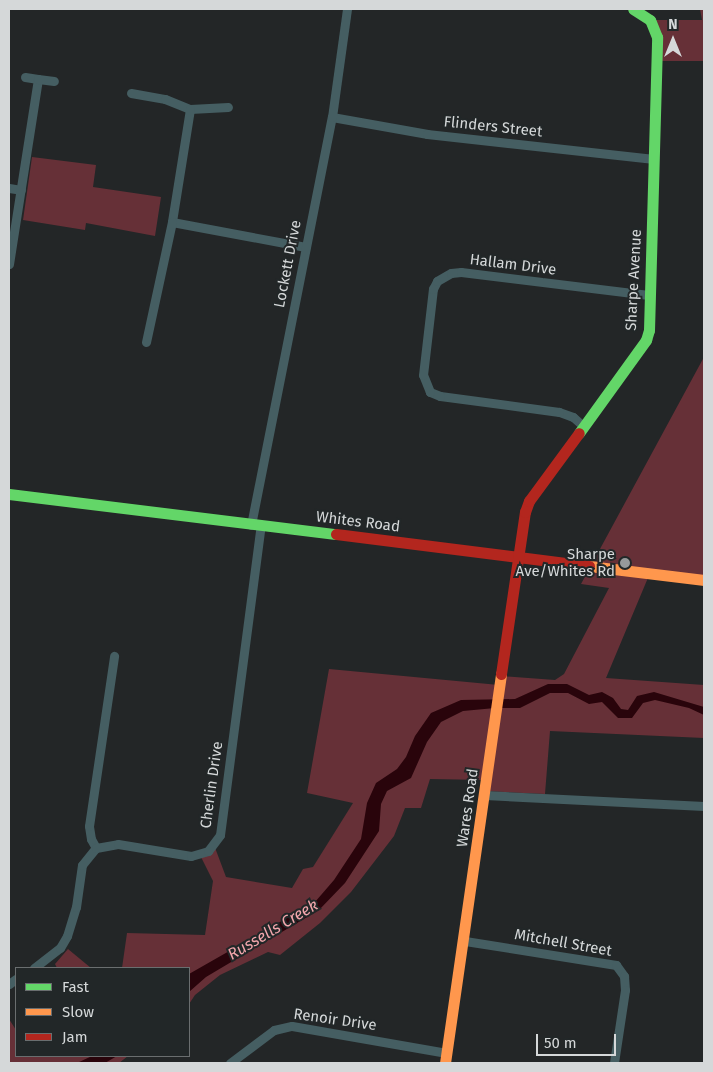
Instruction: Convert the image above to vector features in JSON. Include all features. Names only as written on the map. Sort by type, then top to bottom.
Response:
[{"type":"street","name":"Lockett Drive","points":[[256,525],[306,246],[332,117],[347,9]]},
{"type":"street","name":"Sharpe Avenue","points":[[517,556],[529,501],[582,425],[646,340],[649,330],[654,175],[652,158],[657,37],[650,20],[633,9]]},
{"type":"street","points":[[25,77],[54,81]]},
{"type":"street","points":[[9,264],[38,79]]},
{"type":"street","points":[[131,93],[165,99],[190,109],[228,108]]},
{"type":"street","points":[[146,342],[172,222],[190,109]]},
{"type":"street","name":"Flinders Street","points":[[332,117],[427,134],[652,158]]},
{"type":"street","points":[[9,188],[21,190]]},
{"type":"street","points":[[172,222],[306,246]]},
{"type":"street","name":"Hallam Drive","points":[[582,425],[573,417],[559,412],[440,396],[430,392],[424,380],[424,361],[433,289],[437,281],[451,273],[461,272],[649,296]]},
{"type":"street","name":"Whites Road","points":[[9,494],[704,580]]},
{"type":"street","name":"Cherlin Drive","points":[[96,848],[118,844],[191,856],[208,851],[220,835],[256,525]]},
{"type":"street","name":"Wares Road","points":[[446,1058],[465,941],[517,556]]},
{"type":"street","points":[[35,967],[60,948],[67,936],[76,907],[82,865],[96,848],[91,839],[89,826],[114,656]]},
{"type":"street","points":[[485,795],[704,806]]},
{"type":"street","name":"Mitchell Street","points":[[465,941],[616,965],[624,976],[625,990],[614,1063]]},
{"type":"street","name":"Renoir Drive","points":[[230,1063],[274,1030],[292,1026],[446,1058]]},
{"type":"shaded area","points":[[700,9],[704,9],[704,61],[657,61],[650,20],[702,20]]},
{"type":"shaded area","points":[[32,157],[96,165],[93,187],[161,197],[155,236],[86,223],[85,230],[23,220]]},
{"type":"shaded area","points":[[704,357],[704,580],[650,573],[606,678],[704,685],[704,738],[550,731],[545,794],[485,791],[486,780],[430,779],[421,808],[405,808],[394,836],[351,892],[320,923],[280,955],[268,952],[220,975],[195,995],[190,1002],[190,967],[122,967],[127,933],[205,935],[213,881],[200,855],[214,845],[226,877],[292,888],[303,869],[313,867],[353,803],[307,793],[329,669],[499,685],[500,676],[555,680],[564,674],[609,588],[581,584]]},
{"type":"shaded area","points":[[68,949],[90,967],[56,967],[55,964]]},
{"type":"shaded area","points":[[9,1019],[15,1028],[15,1057],[127,1057],[119,1063],[9,1063]]},
{"type":"water","name":"Russells Creek","points":[[548,684],[567,684],[589,695],[602,692],[613,698],[621,709],[628,710],[637,696],[654,692],[704,707],[704,715],[689,708],[655,700],[643,703],[632,718],[618,718],[602,702],[589,704],[568,693],[550,693],[520,708],[463,711],[441,722],[427,742],[411,778],[387,791],[381,804],[379,831],[345,883],[319,910],[206,977],[190,991],[190,973],[315,902],[334,880],[361,839],[367,803],[376,783],[397,769],[406,757],[415,736],[431,713],[461,700],[515,699]]},
{"type":"water","points":[[90,1057],[115,1057],[105,1063],[77,1063]]},
{"type":"traffic: fast","points":[[579,433],[646,340],[649,330],[657,37],[650,20],[633,9]]},
{"type":"traffic: fast","points":[[9,494],[336,534]]},
{"type":"traffic: slow","points":[[589,566],[704,580]]},
{"type":"traffic: slow","points":[[445,1063],[501,674]]},
{"type":"traffic: jam","points":[[501,674],[525,512],[529,501],[579,433]]},
{"type":"traffic: jam","points":[[336,534],[589,566]]},
{"type":"place","name":"Sharpe Ave/Whites Rd","points":[[625,563]]}]
